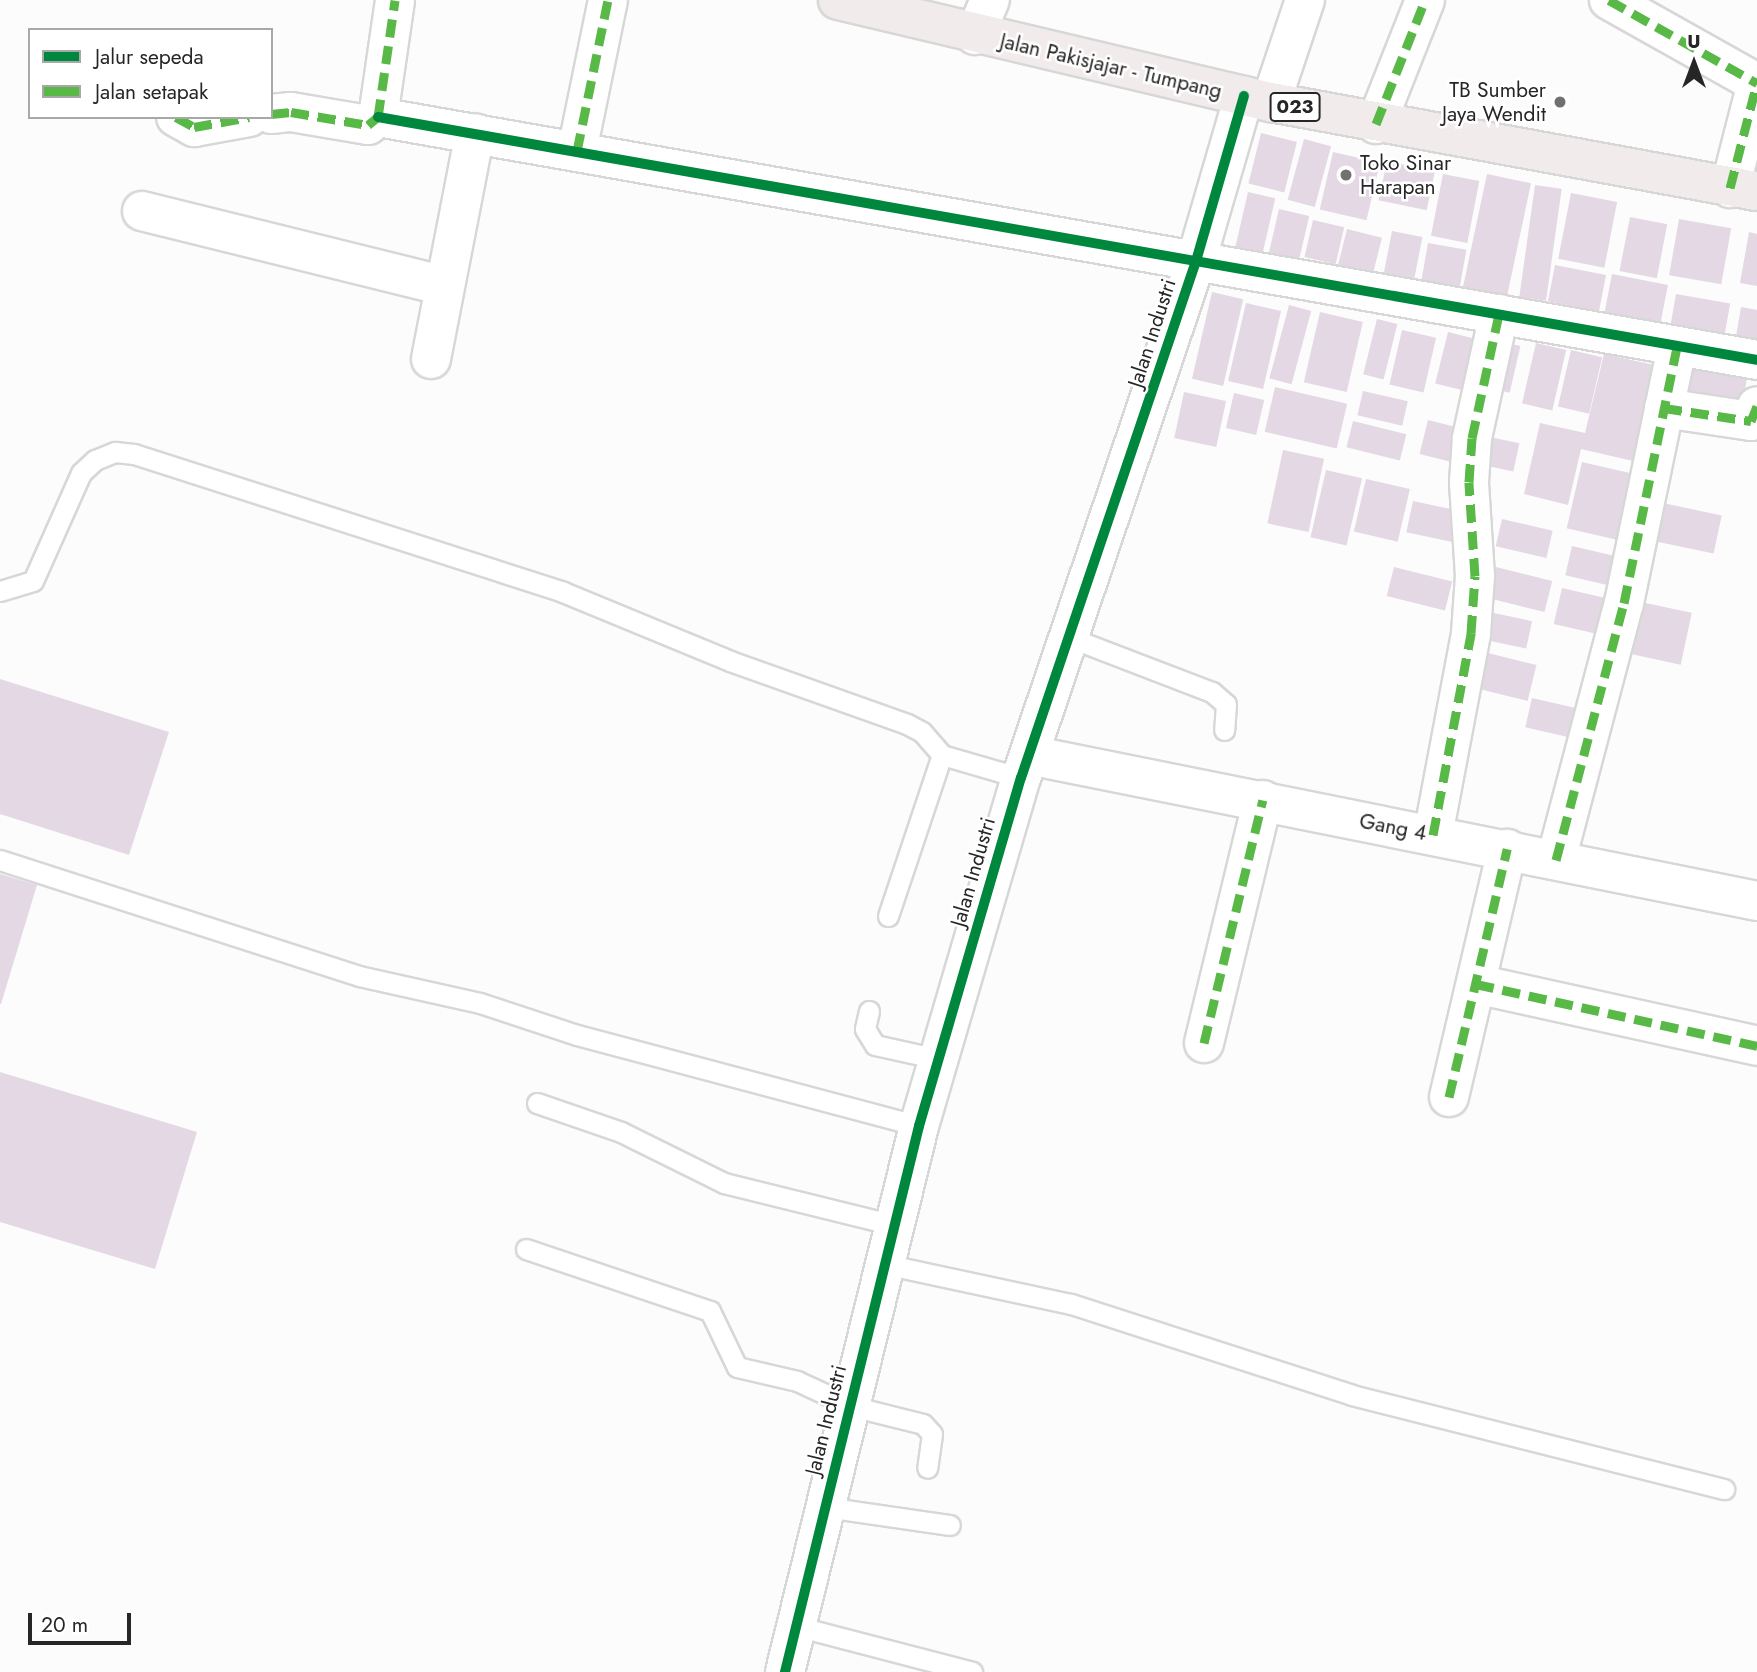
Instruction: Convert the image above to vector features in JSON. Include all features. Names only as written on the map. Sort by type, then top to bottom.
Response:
[{"type":"main road","name":"Jalan Pakisjajar - Tumpang","points":[[838,0],[975,35],[1376,124],[1744,190]]},
{"type":"street","points":[[273,114],[291,112],[368,125],[378,117],[395,0]]},
{"type":"street","points":[[577,151],[608,0]]},
{"type":"street","points":[[975,35],[990,0]]},
{"type":"street","name":"Jalan Industri","points":[[785,1672],[919,1126],[1025,767],[1071,638],[1196,261],[1258,99],[1305,0]]},
{"type":"street","points":[[1376,124],[1426,0]]},
{"type":"street","points":[[1609,0],[1757,83],[1744,190]]},
{"type":"street","points":[[378,117],[1757,360]]},
{"type":"street","points":[[180,119],[194,127],[238,119]]},
{"type":"street","points":[[430,359],[475,134]]},
{"type":"street","points":[[142,211],[444,286]]},
{"type":"street","points":[[1433,835],[1471,633],[1475,576],[1469,482],[1472,438],[1499,314]]},
{"type":"street","points":[[1556,860],[1624,603],[1677,346]]},
{"type":"street","points":[[1664,408],[1751,421],[1757,406]]},
{"type":"street","name":"Gang 4","points":[[1025,767],[1263,800],[1757,901]]},
{"type":"street","points":[[1204,1043],[1263,800]]},
{"type":"street","points":[[1449,1097],[1507,849]]},
{"type":"street","points":[[1476,984],[1757,1046]]},
{"type":"lane","points":[[0,591],[33,581],[81,473],[95,460],[115,452],[134,454],[563,592],[730,661],[907,724],[922,732],[942,755],[1025,767]]},
{"type":"lane","points":[[1071,638],[1212,692],[1226,704],[1224,730]]},
{"type":"lane","points":[[888,916],[942,755]]},
{"type":"lane","points":[[0,860],[359,976],[480,1003],[577,1035],[919,1126]]},
{"type":"lane","points":[[869,1011],[865,1029],[867,1039],[875,1045],[938,1059]]},
{"type":"lane","points":[[537,1103],[621,1132],[724,1183],[894,1225]]},
{"type":"lane","points":[[526,1249],[710,1311],[737,1367],[797,1381],[850,1405],[929,1429],[932,1434],[927,1468]]},
{"type":"lane","points":[[884,1264],[1071,1304],[1352,1395],[1724,1489]]},
{"type":"lane","points":[[825,1507],[950,1525]]},
{"type":"lane","points":[[796,1626],[972,1672]]},
{"type":"building","points":[[1261,133],[1297,142],[1284,192],[1248,183]]},
{"type":"building","points":[[1304,139],[1331,146],[1315,207],[1288,200]]},
{"type":"building","points":[[1333,152],[1380,163],[1366,220],[1320,209]]},
{"type":"building","points":[[1387,161],[1435,171],[1427,210],[1379,200]]},
{"type":"building","points":[[1443,174],[1479,181],[1467,243],[1431,236]]},
{"type":"building","points":[[1487,174],[1531,183],[1507,298],[1463,288]]},
{"type":"building","points":[[1535,185],[1562,189],[1546,301],[1519,297]]},
{"type":"building","points":[[1248,192],[1275,198],[1262,258],[1234,251]]},
{"type":"building","points":[[1571,193],[1617,202],[1604,268],[1558,259]]},
{"type":"building","points":[[1279,209],[1309,216],[1299,260],[1269,253]]},
{"type":"building","points":[[1630,217],[1667,224],[1657,278],[1620,271]]},
{"type":"building","points":[[1679,219],[1731,228],[1721,284],[1669,275]]},
{"type":"building","points":[[1313,220],[1344,227],[1336,264],[1304,257]]},
{"type":"building","points":[[1347,229],[1382,238],[1372,276],[1338,267]]},
{"type":"building","points":[[1392,231],[1422,237],[1413,287],[1382,281]]},
{"type":"building","points":[[1749,232],[1757,234],[1757,286],[1740,283]]},
{"type":"building","points":[[1428,243],[1466,250],[1459,292],[1421,285]]},
{"type":"building","points":[[1555,265],[1606,275],[1599,311],[1548,301]]},
{"type":"building","points":[[1612,274],[1668,285],[1659,330],[1603,319]]},
{"type":"building","points":[[1212,292],[1243,299],[1223,386],[1192,379]]},
{"type":"building","points":[[1676,294],[1730,304],[1724,341],[1669,331]]},
{"type":"building","points":[[1246,303],[1281,311],[1263,389],[1228,381]]},
{"type":"building","points":[[1289,305],[1311,311],[1292,384],[1269,378]]},
{"type":"building","points":[[1741,307],[1757,310],[1757,346],[1735,342]]},
{"type":"building","points":[[1320,312],[1363,322],[1347,392],[1304,382]]},
{"type":"building","points":[[1377,319],[1397,324],[1384,379],[1363,374]]},
{"type":"building","points":[[1402,330],[1436,338],[1424,392],[1389,385]]},
{"type":"building","points":[[1448,332],[1485,341],[1472,393],[1435,383]]},
{"type":"building","points":[[1499,341],[1520,346],[1510,393],[1488,388]]},
{"type":"building","points":[[1536,343],[1566,350],[1552,410],[1522,403]]},
{"type":"building","points":[[1571,350],[1602,357],[1589,414],[1558,407]]},
{"type":"building","points":[[1604,354],[1668,368],[1646,464],[1581,449],[1568,505],[1524,494],[1540,423],[1585,433]]},
{"type":"building","points":[[1688,366],[1747,375],[1741,413],[1682,404]]},
{"type":"building","points":[[1275,387],[1347,404],[1337,448],[1265,432]]},
{"type":"building","points":[[1363,391],[1408,401],[1402,426],[1357,415]]},
{"type":"building","points":[[1184,392],[1226,401],[1216,447],[1174,438]]},
{"type":"building","points":[[1234,393],[1264,400],[1256,435],[1226,428]]},
{"type":"building","points":[[1428,420],[1461,428],[1453,462],[1420,454]]},
{"type":"building","points":[[1353,421],[1406,434],[1400,461],[1346,447]]},
{"type":"building","points":[[1490,437],[1519,443],[1513,472],[1484,465]]},
{"type":"building","points":[[1283,450],[1324,459],[1308,532],[1267,523]]},
{"type":"building","points":[[1582,462],[1647,477],[1632,543],[1567,528]]},
{"type":"building","points":[[1326,470],[1362,478],[1347,546],[1310,537]]},
{"type":"building","points":[[1366,479],[1410,489],[1398,542],[1354,532]]},
{"type":"building","points":[[1413,501],[1459,511],[1452,542],[1406,532]]},
{"type":"building","points":[[1663,503],[1722,515],[1714,554],[1655,541]]},
{"type":"building","points":[[1502,519],[1553,531],[1546,558],[1496,546]]},
{"type":"building","points":[[1572,546],[1625,558],[1618,587],[1565,575]]},
{"type":"building","points":[[1394,567],[1452,582],[1445,611],[1387,596]]},
{"type":"building","points":[[1496,567],[1552,581],[1545,612],[1488,598]]},
{"type":"building","points":[[1562,588],[1618,601],[1609,637],[1554,624]]},
{"type":"building","points":[[1636,601],[1692,613],[1681,665],[1625,653]]},
{"type":"building","points":[[1489,612],[1532,621],[1526,649],[1483,639]]},
{"type":"building","points":[[1488,653],[1537,665],[1528,701],[1479,689]]},
{"type":"building","points":[[0,679],[169,732],[129,855],[0,814]]},
{"type":"building","points":[[1532,698],[1588,711],[1581,740],[1525,727]]},
{"type":"building","points":[[0,874],[37,885],[1,1004],[0,1004]]},
{"type":"building","points":[[0,1072],[197,1132],[155,1269],[0,1222]]},
{"type":"marked path","points":[[273,114],[291,112],[368,125],[378,117],[395,0]]},
{"type":"marked path","points":[[577,151],[608,0]]},
{"type":"marked path","points":[[1376,124],[1425,0]]},
{"type":"marked path","points":[[1609,0],[1757,83]]},
{"type":"marked path","points":[[1730,188],[1757,83]]},
{"type":"marked path","points":[[180,119],[194,127],[238,119]]},
{"type":"marked path","points":[[1433,835],[1471,633],[1475,576],[1469,482],[1472,438],[1499,314]]},
{"type":"marked path","points":[[1556,860],[1624,603],[1677,346]]},
{"type":"marked path","points":[[1664,408],[1751,421],[1757,406]]},
{"type":"marked path","points":[[1204,1043],[1263,800]]},
{"type":"marked path","points":[[1449,1097],[1507,849]]},
{"type":"marked path","points":[[1476,984],[1757,1046]]},
{"type":"cycle path","points":[[785,1672],[919,1126],[1021,778],[1196,261],[1244,96]]},
{"type":"cycle path","points":[[378,117],[1757,360]]},
{"type":"place","name":"TB Sumber Jaya Wendit","points":[[1560,102]]},
{"type":"place","name":"Toko Sinar Harapan","points":[[1346,175]]}]
